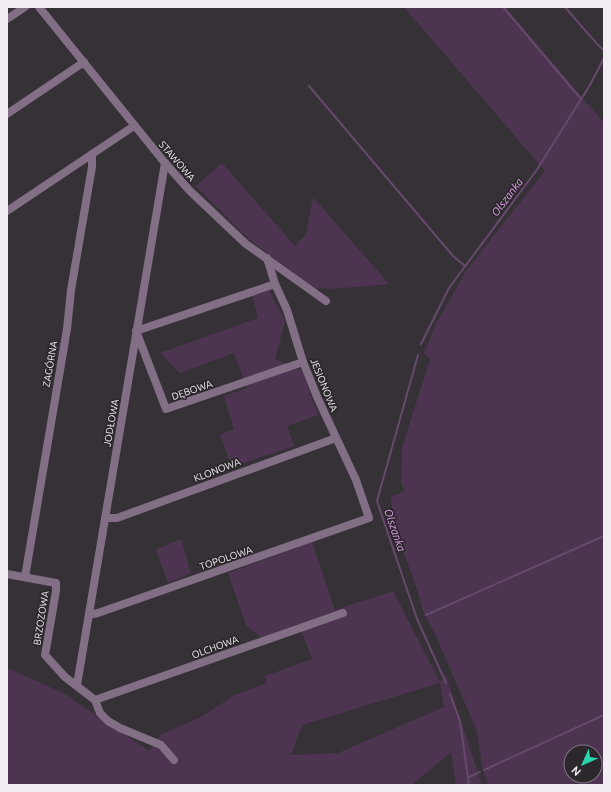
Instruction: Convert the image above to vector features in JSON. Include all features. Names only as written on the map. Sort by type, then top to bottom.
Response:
[{"type":"street","points":[[7,19],[25,7]]},
{"type":"street","name":"STAWOWA","points":[[39,7],[134,126],[190,191],[246,244],[326,300]]},
{"type":"street","points":[[7,114],[84,62]]},
{"type":"street","points":[[7,211],[134,126]]},
{"type":"street","name":"ZAGÓRNA","points":[[25,577],[92,167],[92,154]]},
{"type":"street","name":"JODŁOWA","points":[[76,686],[165,163]]},
{"type":"street","name":"JESIONOWA","points":[[267,258],[275,284],[287,310],[303,362],[356,480],[369,518]]},
{"type":"street","points":[[136,331],[275,284]]},
{"type":"street","name":"DĘBOWA","points":[[136,331],[166,410],[303,362]]},
{"type":"street","name":"KLONOWA","points":[[105,518],[117,518],[263,463],[336,438]]},
{"type":"street","name":"TOPOLOWA","points":[[89,615],[105,611],[369,518]]},
{"type":"street","name":"BRZOZOWA","points":[[7,574],[56,583],[56,591],[45,655],[65,677],[95,700],[100,713],[108,721],[120,728],[161,745],[174,760]]},
{"type":"street","name":"OLCHOWA","points":[[95,700],[343,613]]},
{"type":"shaded area","points":[[404,7],[505,7],[604,123],[604,785],[488,785],[482,766],[477,731],[436,636],[423,611],[417,589],[394,526],[391,497],[405,491],[401,483],[402,447],[430,360],[424,353],[437,322],[466,271],[545,171]]},
{"type":"shaded area","points":[[222,163],[295,246],[306,234],[313,197],[389,284],[333,289],[313,288],[250,240],[196,186]]},
{"type":"shaded area","points":[[269,290],[285,322],[275,359],[302,371],[318,415],[287,426],[294,446],[232,467],[220,435],[234,429],[224,396],[247,388],[234,353],[180,373],[160,353],[258,318],[252,295]]},
{"type":"shaded area","points":[[181,539],[191,573],[168,583],[156,550]]},
{"type":"shaded area","points":[[312,542],[335,610],[393,591],[440,682],[446,676],[482,785],[456,785],[451,752],[412,785],[7,785],[7,668],[63,693],[149,751],[162,734],[201,717],[235,695],[267,683],[265,676],[312,659],[299,624],[262,638],[246,625],[228,573]],"holes":[[[440,683],[444,707],[338,753],[291,755],[302,725]]]},
{"type":"waterway","points":[[503,7],[581,99]]},
{"type":"waterway","points":[[565,7],[604,51]]},
{"type":"waterway","name":"Olszanka","points":[[421,344],[449,288],[536,171],[590,85],[604,58]]},
{"type":"waterway","points":[[309,86],[453,256],[465,266]]},
{"type":"waterway","name":"Olszanka","points":[[418,355],[377,501],[417,619],[446,683]]},
{"type":"waterway","points":[[426,615],[604,536]]},
{"type":"waterway","name":"Olszanka","points":[[450,694],[460,721],[469,785]]},
{"type":"waterway","points":[[484,770],[604,715]]},
{"type":"waterway","points":[[469,777],[480,772]]}]
